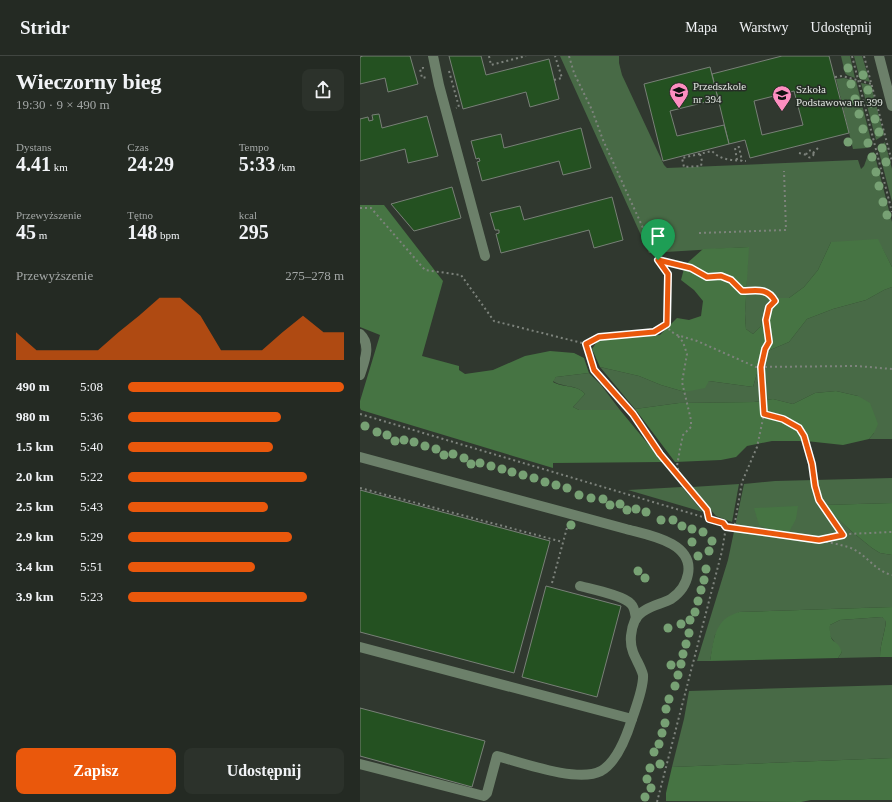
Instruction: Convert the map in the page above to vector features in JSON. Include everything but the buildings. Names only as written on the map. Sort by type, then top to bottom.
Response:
[{"type":"street","points":[[433,56],[436,74],[485,256]]},
{"type":"street","points":[[879,56],[892,106]]},
{"type":"street","points":[[360,334],[366,342],[367,349],[360,375]]},
{"type":"street","points":[[360,457],[619,527],[672,544],[683,553],[686,559],[689,570],[686,582],[678,594],[661,604],[647,608],[636,619]]},
{"type":"street","points":[[360,764],[484,796],[487,793],[497,756],[579,776],[592,774],[603,770],[613,760],[620,748],[632,719],[642,686],[643,675],[631,646],[631,635],[636,619],[635,610],[631,603],[623,598],[580,586]]},
{"type":"street","points":[[360,647],[632,719]]},
{"type":"path","points":[[489,56],[491,65],[526,56]]},
{"type":"path","points":[[554,80],[562,78],[555,56]]},
{"type":"path","points":[[569,56],[574,73],[592,110],[603,140],[658,260],[668,274],[667,324],[670,331],[677,335],[697,341],[756,367],[857,366],[892,370]]},
{"type":"path","points":[[852,56],[892,212]]},
{"type":"path","points":[[864,56],[892,162]]},
{"type":"path","points":[[835,78],[842,76],[872,84]]},
{"type":"path","points":[[799,153],[810,158],[820,146]]},
{"type":"path","points":[[738,160],[735,148],[739,147],[742,160]]},
{"type":"path","points":[[700,154],[702,161],[701,166],[684,167],[682,158],[712,151],[722,158],[746,161]]},
{"type":"path","points":[[806,155],[809,151],[813,153]]},
{"type":"path","points":[[699,233],[786,230],[784,171]]},
{"type":"path","points":[[360,208],[371,208],[425,270],[461,275],[494,321],[586,344],[599,337],[654,332],[667,324]]},
{"type":"path","points":[[658,260],[691,268],[707,277],[721,276],[731,280],[742,291],[766,291],[775,301],[769,307],[766,320],[769,342],[765,349],[761,367],[764,414],[756,447],[742,482],[734,528]]},
{"type":"path","points":[[677,335],[683,342],[687,354],[682,382],[691,420],[691,427],[683,435],[677,466],[681,480]]},
{"type":"path","points":[[586,344],[594,370],[633,414],[660,454],[707,510],[709,519]]},
{"type":"path","points":[[360,414],[723,523],[726,527],[819,540],[850,548],[861,554],[886,574],[892,575]]},
{"type":"path","points":[[764,414],[783,419],[799,428],[804,436],[812,464],[815,486],[819,500],[843,535]]},
{"type":"path","points":[[360,488],[563,542]]},
{"type":"path","points":[[657,802],[722,551],[726,527]]},
{"type":"path","points":[[819,540],[843,535],[892,532]]},
{"type":"path","points":[[658,797],[660,802]]},
{"type":"green space","points":[[560,56],[619,56],[622,75],[664,165],[667,168],[858,160],[861,169],[864,166],[868,155],[874,152],[892,222],[892,267],[882,248],[831,242],[818,270],[804,287],[789,298],[775,298],[764,309],[761,326],[753,334],[746,329],[745,314],[748,247],[649,253]]},
{"type":"green space","points":[[841,56],[850,56],[855,78],[845,73]]},
{"type":"green space","points":[[854,56],[862,56],[870,82],[860,79]]},
{"type":"green space","points":[[844,78],[856,81],[872,144],[867,148],[853,149],[836,79]]},
{"type":"green space","points":[[861,83],[871,85],[884,135],[876,140]]},
{"type":"green space","points":[[885,142],[892,169],[892,202],[878,148]]},
{"type":"green space","points":[[360,205],[384,205],[443,281],[422,356],[459,366],[459,370],[465,374],[493,370],[525,356],[550,351],[574,353],[584,358],[589,373],[556,377],[553,382],[574,387],[585,394],[573,407],[579,410],[620,410],[663,462],[553,463],[553,468],[361,410],[360,401],[380,335],[360,327]]},
{"type":"green space","points":[[878,239],[892,267],[892,287],[866,300],[833,309],[807,319],[789,342],[763,353],[753,387],[709,381],[705,388],[685,392],[661,385],[639,376],[600,367],[592,349],[598,340],[617,337],[660,335],[677,318],[689,320],[701,316],[703,301],[694,290],[681,280],[685,265],[703,249],[749,247],[745,314],[746,329],[753,334],[761,326],[764,309],[775,298],[789,298],[804,287],[818,270],[831,242]]},
{"type":"green space","points":[[892,287],[892,439],[869,439],[874,433],[858,396],[836,391],[815,393],[793,404],[773,399],[754,402],[679,403],[635,409],[600,367],[639,376],[661,385],[685,392],[709,381],[753,387],[763,353],[789,342],[807,319],[833,309],[866,300]]},
{"type":"green space","points":[[589,373],[601,385],[620,410],[579,410],[573,407],[585,394],[574,387],[561,385],[553,381],[556,377]]},
{"type":"green space","points":[[836,391],[858,396],[870,403],[878,424],[874,433],[869,439],[843,445],[806,441],[772,441],[747,446],[736,457],[721,460],[675,462],[635,409],[679,403],[754,402],[773,399],[793,404],[815,393]]},
{"type":"green space","points":[[892,478],[892,503],[824,505],[851,531],[872,548],[880,553],[892,555],[892,607],[739,612],[715,635],[710,661],[697,661],[728,560],[744,484],[775,481]]},
{"type":"green space","points":[[739,484],[732,522],[716,516],[692,487]]},
{"type":"green space","points":[[682,487],[703,512],[628,490]]},
{"type":"green space","points":[[892,503],[892,555],[880,553],[872,548],[823,505]]},
{"type":"green space","points":[[798,506],[796,519],[789,532],[771,530],[759,525],[754,508]]},
{"type":"green space","points":[[892,607],[892,657],[880,657],[886,621],[882,617],[840,620],[830,625],[832,639],[840,647],[842,652],[838,658],[710,661],[714,638],[718,628],[726,618],[739,612]]},
{"type":"green space","points":[[882,617],[886,620],[880,657],[838,658],[842,652],[830,636],[830,625],[840,620]]},
{"type":"green space","points":[[892,685],[892,758],[672,767],[684,719],[689,691]]},
{"type":"green space","points":[[892,758],[892,800],[811,800],[801,802],[666,801],[666,793],[672,767]]},
{"type":"place","name":"Przedszkole nr 394","points":[[679,109]]},
{"type":"place","name":"Szkoła Podstawowa nr 399","points":[[782,112]]},
{"type":"route","points":[[658,260],[691,268],[707,277],[721,276],[731,280],[742,291],[766,291],[775,301],[769,307],[766,320],[769,342],[765,349],[761,367],[764,414],[783,419],[799,428],[804,436],[812,464],[815,486],[819,500],[843,535],[819,540],[726,527],[723,523],[709,519],[707,510],[660,454],[633,414],[594,370],[586,344],[599,337],[654,332],[667,324],[668,274],[658,260]]}]
